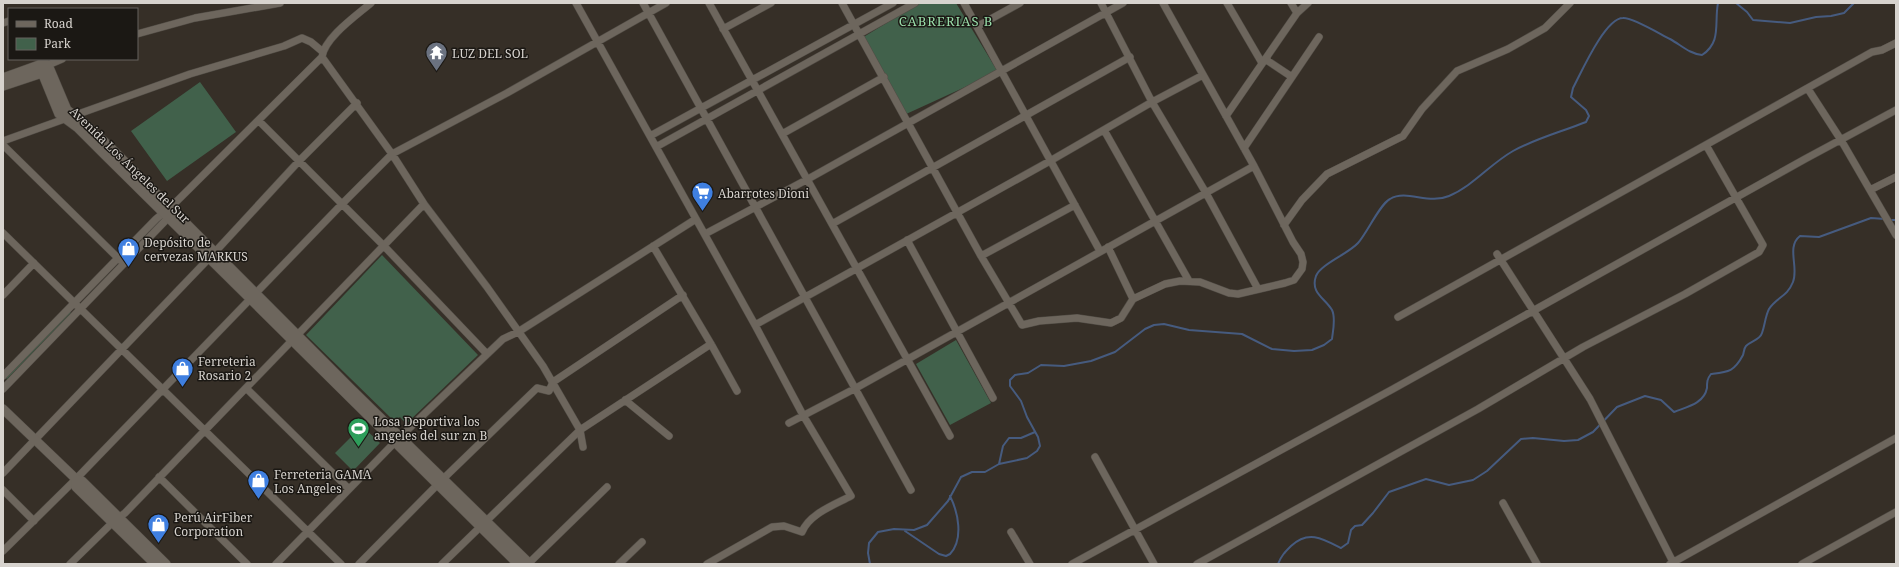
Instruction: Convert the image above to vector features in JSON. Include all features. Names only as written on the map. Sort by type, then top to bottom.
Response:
[{"type":"street","points":[[138,34],[195,18],[280,3]]},
{"type":"street","points":[[3,376],[117,258],[167,213],[259,121],[323,54],[335,35],[370,3]]},
{"type":"street","points":[[576,3],[705,234],[803,415],[851,496],[810,519],[804,525],[802,532],[784,526],[772,527],[707,564]]},
{"type":"street","points":[[643,3],[911,490]]},
{"type":"street","points":[[3,551],[76,479],[392,154],[507,93],[666,3]]},
{"type":"street","points":[[709,3],[751,81],[808,179],[906,359],[950,436]]},
{"type":"street","points":[[723,29],[771,3]]},
{"type":"street","points":[[842,3],[934,167],[981,256],[1022,325],[1077,318],[1106,323],[1116,322],[1133,299],[1165,284],[1189,281],[1200,282],[1228,293],[1242,293],[1275,286],[1294,280],[1302,269],[1303,262],[1301,254],[1284,225],[1254,166],[1163,3]]},
{"type":"street","points":[[650,136],[893,3]]},
{"type":"street","points":[[656,147],[915,3]]},
{"type":"street","points":[[964,3],[1027,115],[1050,161],[1100,251]]},
{"type":"street","points":[[978,26],[1020,3]]},
{"type":"street","points":[[1101,3],[1152,102],[1206,194],[1258,289]]},
{"type":"street","points":[[705,234],[756,208],[1123,3]]},
{"type":"street","points":[[1227,3],[1263,61],[1292,77]]},
{"type":"street","points":[[1291,3],[1297,13]]},
{"type":"street","points":[[1226,116],[1297,13],[1308,3]]},
{"type":"street","points":[[1284,225],[1302,200],[1327,174],[1404,136],[1422,109],[1457,71],[1508,49],[1545,28],[1570,3]]},
{"type":"street","points":[[1244,148],[1318,37]]},
{"type":"street","points":[[3,141],[182,76],[284,46],[302,38],[311,42],[323,54],[392,154],[424,204],[487,287],[552,382],[580,430],[583,447]]},
{"type":"street","points":[[1398,317],[1499,257],[1706,145],[1872,52],[1882,50],[1896,43]]},
{"type":"street","points":[[832,224],[1130,57]]},
{"type":"street","points":[[3,78],[59,60]]},
{"type":"street","points":[[3,86],[42,65]]},
{"type":"street","name":"Avenida Los Ángeles del Sur","points":[[42,65],[65,106],[102,140],[167,213]]},
{"type":"street","name":"Avenida Los Ángeles del Sur","points":[[42,65],[57,110],[64,119],[78,128],[167,213]]},
{"type":"street","points":[[755,325],[1050,161],[1152,102],[1203,75]]},
{"type":"street","points":[[782,134],[884,77]]},
{"type":"street","points":[[1808,88],[1896,235]]},
{"type":"street","points":[[3,473],[212,255],[299,161],[357,103]]},
{"type":"street","points":[[1072,564],[1534,311],[1896,110]]},
{"type":"street","points":[[259,121],[384,246],[486,354]]},
{"type":"street","points":[[1104,130],[1189,281]]},
{"type":"street","points":[[3,145],[123,264]]},
{"type":"street","points":[[1198,564],[1478,409],[1564,358],[1760,252],[1763,245],[1706,145]]},
{"type":"street","points":[[789,423],[856,388],[1254,166]]},
{"type":"street","points":[[1870,190],[1896,177]]},
{"type":"street","points":[[70,564],[116,520],[246,388],[424,204]]},
{"type":"street","points":[[981,256],[1075,205]]},
{"type":"street","points":[[167,213],[212,255],[440,482],[482,524],[518,564]]},
{"type":"street","points":[[3,388],[123,264],[167,213]]},
{"type":"street","points":[[276,564],[350,490],[397,440],[503,339],[518,332],[696,219]]},
{"type":"street","points":[[3,233],[340,564]]},
{"type":"street","points":[[907,240],[992,398]]},
{"type":"street","points":[[653,246],[683,295],[737,391]]},
{"type":"street","points":[[1108,248],[1133,299]]},
{"type":"street","points":[[1499,257],[1590,400],[1672,563],[1896,438]]},
{"type":"street","points":[[3,295],[34,263]]},
{"type":"street","points":[[359,564],[440,482],[537,388],[549,391],[552,382],[683,295]]},
{"type":"street","points":[[442,564],[580,430],[711,344]]},
{"type":"street","points":[[246,388],[350,490]]},
{"type":"street","points":[[625,400],[669,436]]},
{"type":"street","points":[[3,409],[76,479],[82,481],[153,561],[166,564]]},
{"type":"street","points":[[1095,457],[1154,564]]},
{"type":"street","points":[[158,477],[247,564]]},
{"type":"street","points":[[482,524],[529,564],[607,487]]},
{"type":"street","points":[[3,490],[34,521]]},
{"type":"street","points":[[1503,503],[1536,564]]},
{"type":"street","points":[[1802,564],[1896,512]]},
{"type":"street","points":[[1011,532],[1030,564]]},
{"type":"street","points":[[619,564],[642,542]]},
{"type":"green space","points":[[919,3],[956,3],[998,72],[904,115],[862,38]]},
{"type":"green space","points":[[200,82],[236,132],[167,181],[131,131]]},
{"type":"green space","points":[[382,255],[478,355],[406,424],[400,417],[394,421],[306,335]]},
{"type":"green space","points":[[70,312],[71,313],[7,379],[6,378]]},
{"type":"green space","points":[[956,340],[991,403],[950,425],[916,364]]},
{"type":"green space","name":"Losa Deportiva los angeles del sur zn B","points":[[362,426],[380,443],[353,471],[335,453]]},
{"type":"waterway","points":[[870,564],[868,553],[869,543],[878,532],[894,529],[914,530],[927,525],[948,501],[961,477],[972,472],[985,472],[999,464],[1027,458],[1037,451],[1040,446],[1038,437],[1027,417],[1021,401],[1010,386],[1010,380],[1015,375],[1028,373],[1041,365],[1064,366],[1091,361],[1115,352],[1145,329],[1154,325],[1164,324],[1189,330],[1242,334],[1272,349],[1294,351],[1312,350],[1324,345],[1332,339],[1334,317],[1332,310],[1319,295],[1315,287],[1316,276],[1323,267],[1358,243],[1386,202],[1397,196],[1433,199],[1449,196],[1466,187],[1505,156],[1522,146],[1586,122],[1589,116],[1586,110],[1571,97],[1573,88],[1594,47],[1601,36],[1616,20],[1623,18],[1633,20],[1690,51],[1702,55],[1708,50],[1715,38],[1718,3]]},
{"type":"waterway","points":[[1736,3],[1747,12],[1753,20],[1790,23],[1844,13],[1854,3]]},
{"type":"waterway","points":[[1278,564],[1282,556],[1289,548],[1303,538],[1315,537],[1328,541],[1341,548],[1348,543],[1351,530],[1355,526],[1362,525],[1389,492],[1426,479],[1449,485],[1473,480],[1487,471],[1521,439],[1533,438],[1564,441],[1578,440],[1593,432],[1617,407],[1645,396],[1661,400],[1674,412],[1694,404],[1702,398],[1705,393],[1711,374],[1726,372],[1737,365],[1746,346],[1761,335],[1769,309],[1788,291],[1793,282],[1795,270],[1793,251],[1796,241],[1800,236],[1819,237],[1871,218],[1885,219]]},
{"type":"waterway","points":[[1889,220],[1896,220]]},
{"type":"waterway","points":[[999,464],[1003,446],[1009,438],[1021,438],[1035,432]]},
{"type":"waterway","points":[[905,531],[939,554],[946,556],[950,554],[957,541],[958,533],[957,517],[950,496]]},
{"type":"place","name":"LUZ DEL SOL","points":[[437,72]]},
{"type":"place","name":"Abarrotes Dioni","points":[[703,212]]},
{"type":"place","name":"Depósito de cervezas MARKUS","points":[[129,268]]},
{"type":"place","name":"Ferreteria Rosario 2","points":[[182,388]]},
{"type":"place","name":"Losa Deportiva los angeles del sur zn B","points":[[358,448]]},
{"type":"place","name":"Ferreteria GAMA Los Angeles","points":[[259,500]]},
{"type":"place","name":"Perú AirFiber Corporation","points":[[159,544]]},
{"type":"district","name":"CABRERIAS B","points":[[946,21]]}]
